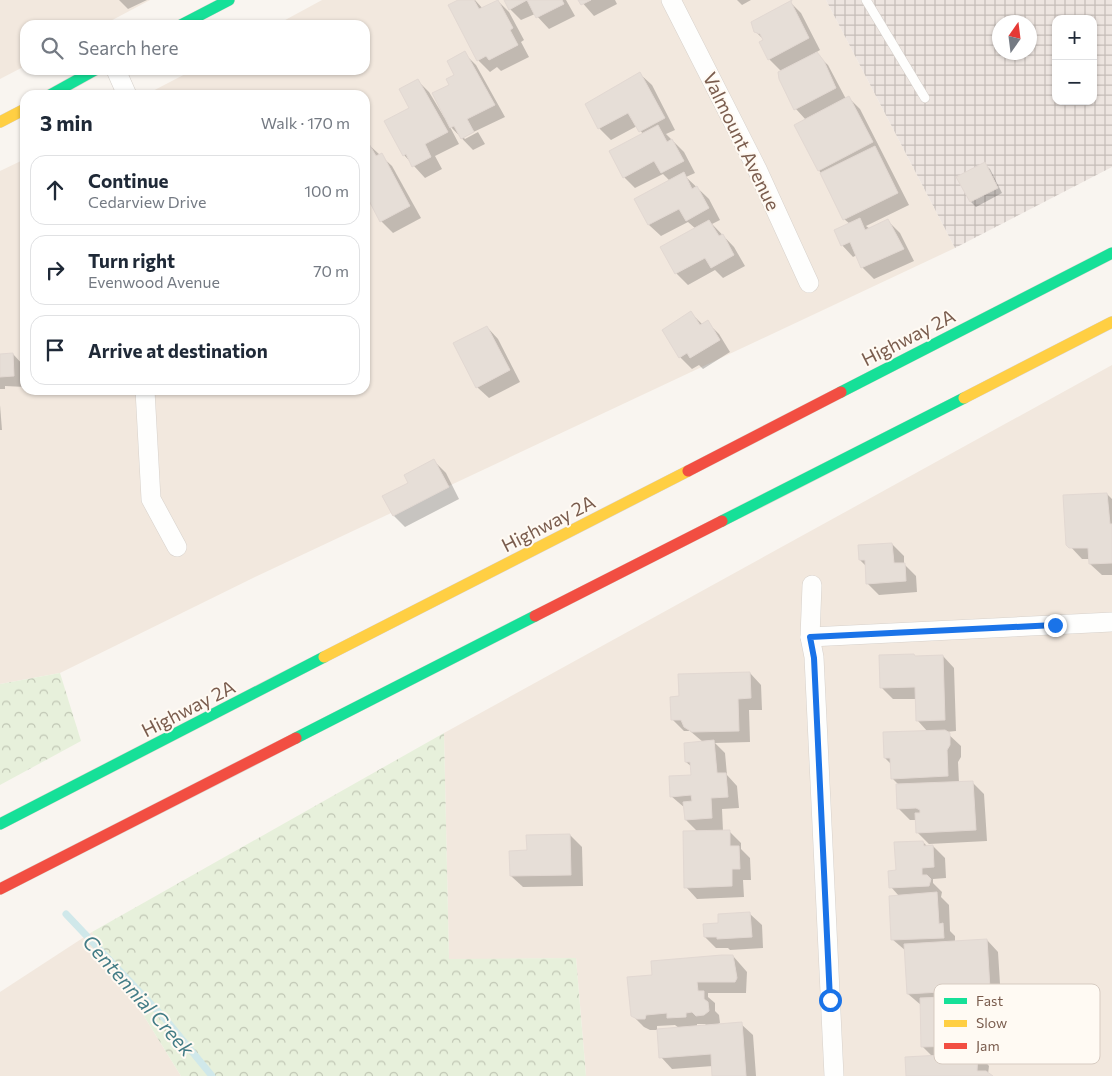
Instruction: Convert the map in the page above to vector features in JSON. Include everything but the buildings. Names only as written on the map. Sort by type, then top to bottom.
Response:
[{"type":"main road","points":[[191,20],[229,0]]},
{"type":"main road","points":[[59,90],[86,75]]},
{"type":"main road","points":[[0,122],[20,112]]},
{"type":"main road","name":"Highway 2A","points":[[0,824],[1112,253]]},
{"type":"main road","points":[[0,889],[1112,322]]},
{"type":"street","name":"Valmount Avenue","points":[[671,0],[757,169],[809,283]]},
{"type":"street","points":[[118,75],[125,90]]},
{"type":"street","points":[[145,395],[151,500],[177,547]]},
{"type":"street","points":[[812,585],[810,637],[814,658],[834,1076]]},
{"type":"street","points":[[810,637],[1112,622]]},
{"type":"lane","points":[[866,0],[925,98]]},
{"type":"shaded area","points":[[0,0],[150,0],[112,20],[20,20],[20,69],[0,79]]},
{"type":"shaded area","points":[[322,0],[826,0],[955,248],[255,577],[60,673],[0,684],[0,171],[20,161],[20,395],[370,395],[370,90],[155,90],[183,75],[370,75],[370,20],[285,20]]},
{"type":"shaded area","points":[[826,0],[1112,0],[1112,167],[955,248]]},
{"type":"shaded area","points":[[1112,365],[1112,1076],[586,1076],[576,958],[449,960],[444,733]]},
{"type":"shaded area","points":[[92,932],[181,1076],[0,1076],[0,992]]},
{"type":"green space","points":[[60,673],[81,741],[0,785],[0,684]]},
{"type":"green space","points":[[444,733],[449,959],[576,958],[586,1076],[181,1076],[92,932]]},
{"type":"waterway","name":"Centennial Creek","points":[[66,914],[167,1021],[212,1076]]},
{"type":"traffic: fast","points":[[191,20],[229,0]]},
{"type":"traffic: fast","points":[[59,90],[86,75]]},
{"type":"traffic: fast","points":[[841,392],[1112,253]]},
{"type":"traffic: fast","points":[[722,521],[964,398]]},
{"type":"traffic: fast","points":[[296,738],[535,616]]},
{"type":"traffic: fast","points":[[0,824],[324,657]]},
{"type":"traffic: slow","points":[[0,122],[20,112]]},
{"type":"traffic: slow","points":[[964,398],[1112,322]]},
{"type":"traffic: slow","points":[[324,657],[688,471]]},
{"type":"traffic: jam","points":[[688,471],[841,392]]},
{"type":"traffic: jam","points":[[535,616],[722,521]]},
{"type":"traffic: jam","points":[[0,889],[296,738]]},
{"type":"route","points":[[830,1000],[815,716],[814,658],[810,637],[1055,625]]}]
